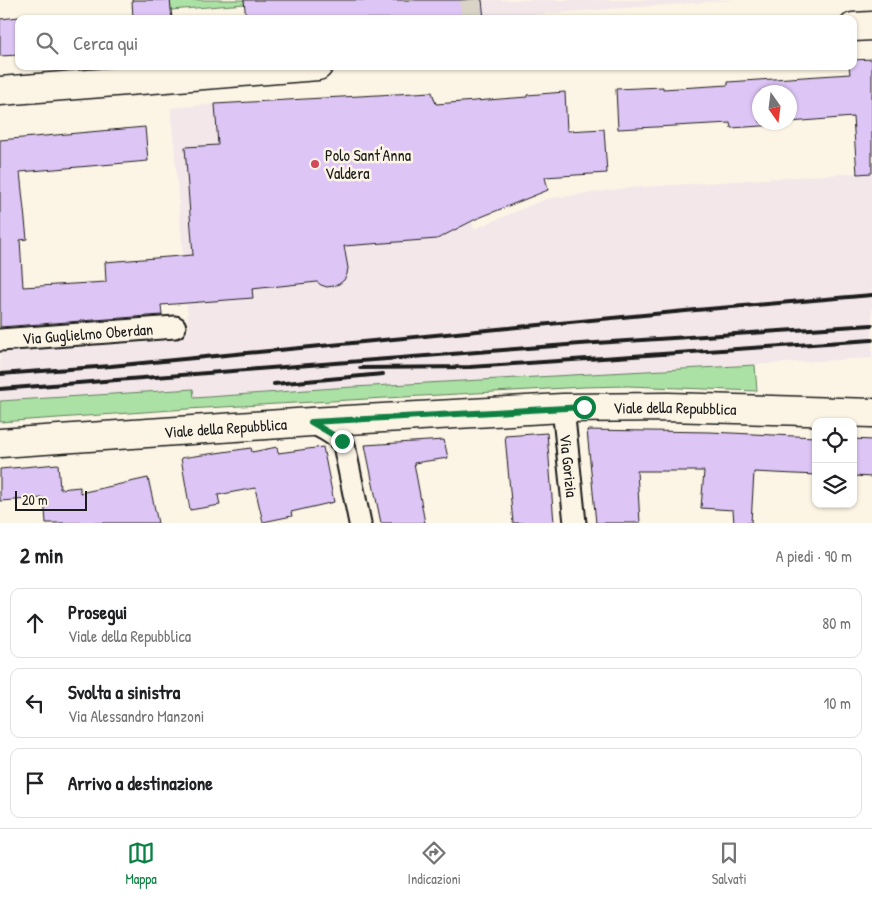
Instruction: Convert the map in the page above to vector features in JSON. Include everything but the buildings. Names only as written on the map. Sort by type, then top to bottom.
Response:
[{"type":"street","points":[[857,27],[872,26]]},
{"type":"street","points":[[0,92],[269,70]]},
{"type":"street","name":"Via Guglielmo Oberdan","points":[[0,340],[175,327]]},
{"type":"street","name":"Viale della Repubblica","points":[[0,444],[311,422],[563,408],[668,407],[872,413]]},
{"type":"street","name":"Via Gorizia","points":[[563,408],[575,523]]},
{"type":"street","points":[[311,422],[335,436],[344,445],[360,523]]},
{"type":"shaded area","points":[[482,0],[737,0],[526,15],[484,15]]},
{"type":"shaded area","points":[[215,104],[472,221],[474,229],[546,199],[627,188],[872,172],[872,358],[335,388],[194,398],[192,389],[0,401],[0,349],[189,331],[171,108]]},
{"type":"green space","points":[[170,0],[244,0],[245,4],[171,10]]},
{"type":"green space","points":[[755,365],[757,391],[628,386],[584,387],[187,409],[0,422],[0,401],[193,389],[194,398],[335,388]]},
{"type":"tunnel","points":[[470,0],[472,15]]},
{"type":"railway","points":[[0,374],[111,366],[872,295]]},
{"type":"railway","points":[[0,389],[580,344],[872,325]]},
{"type":"railway","points":[[360,368],[470,367],[872,340]]},
{"type":"railway","points":[[274,384],[383,374]]},
{"type":"place","name":"Polo Sant'Anna Valdera","points":[[315,164]]},
{"type":"route","points":[[342,441],[311,422],[584,407]]}]
